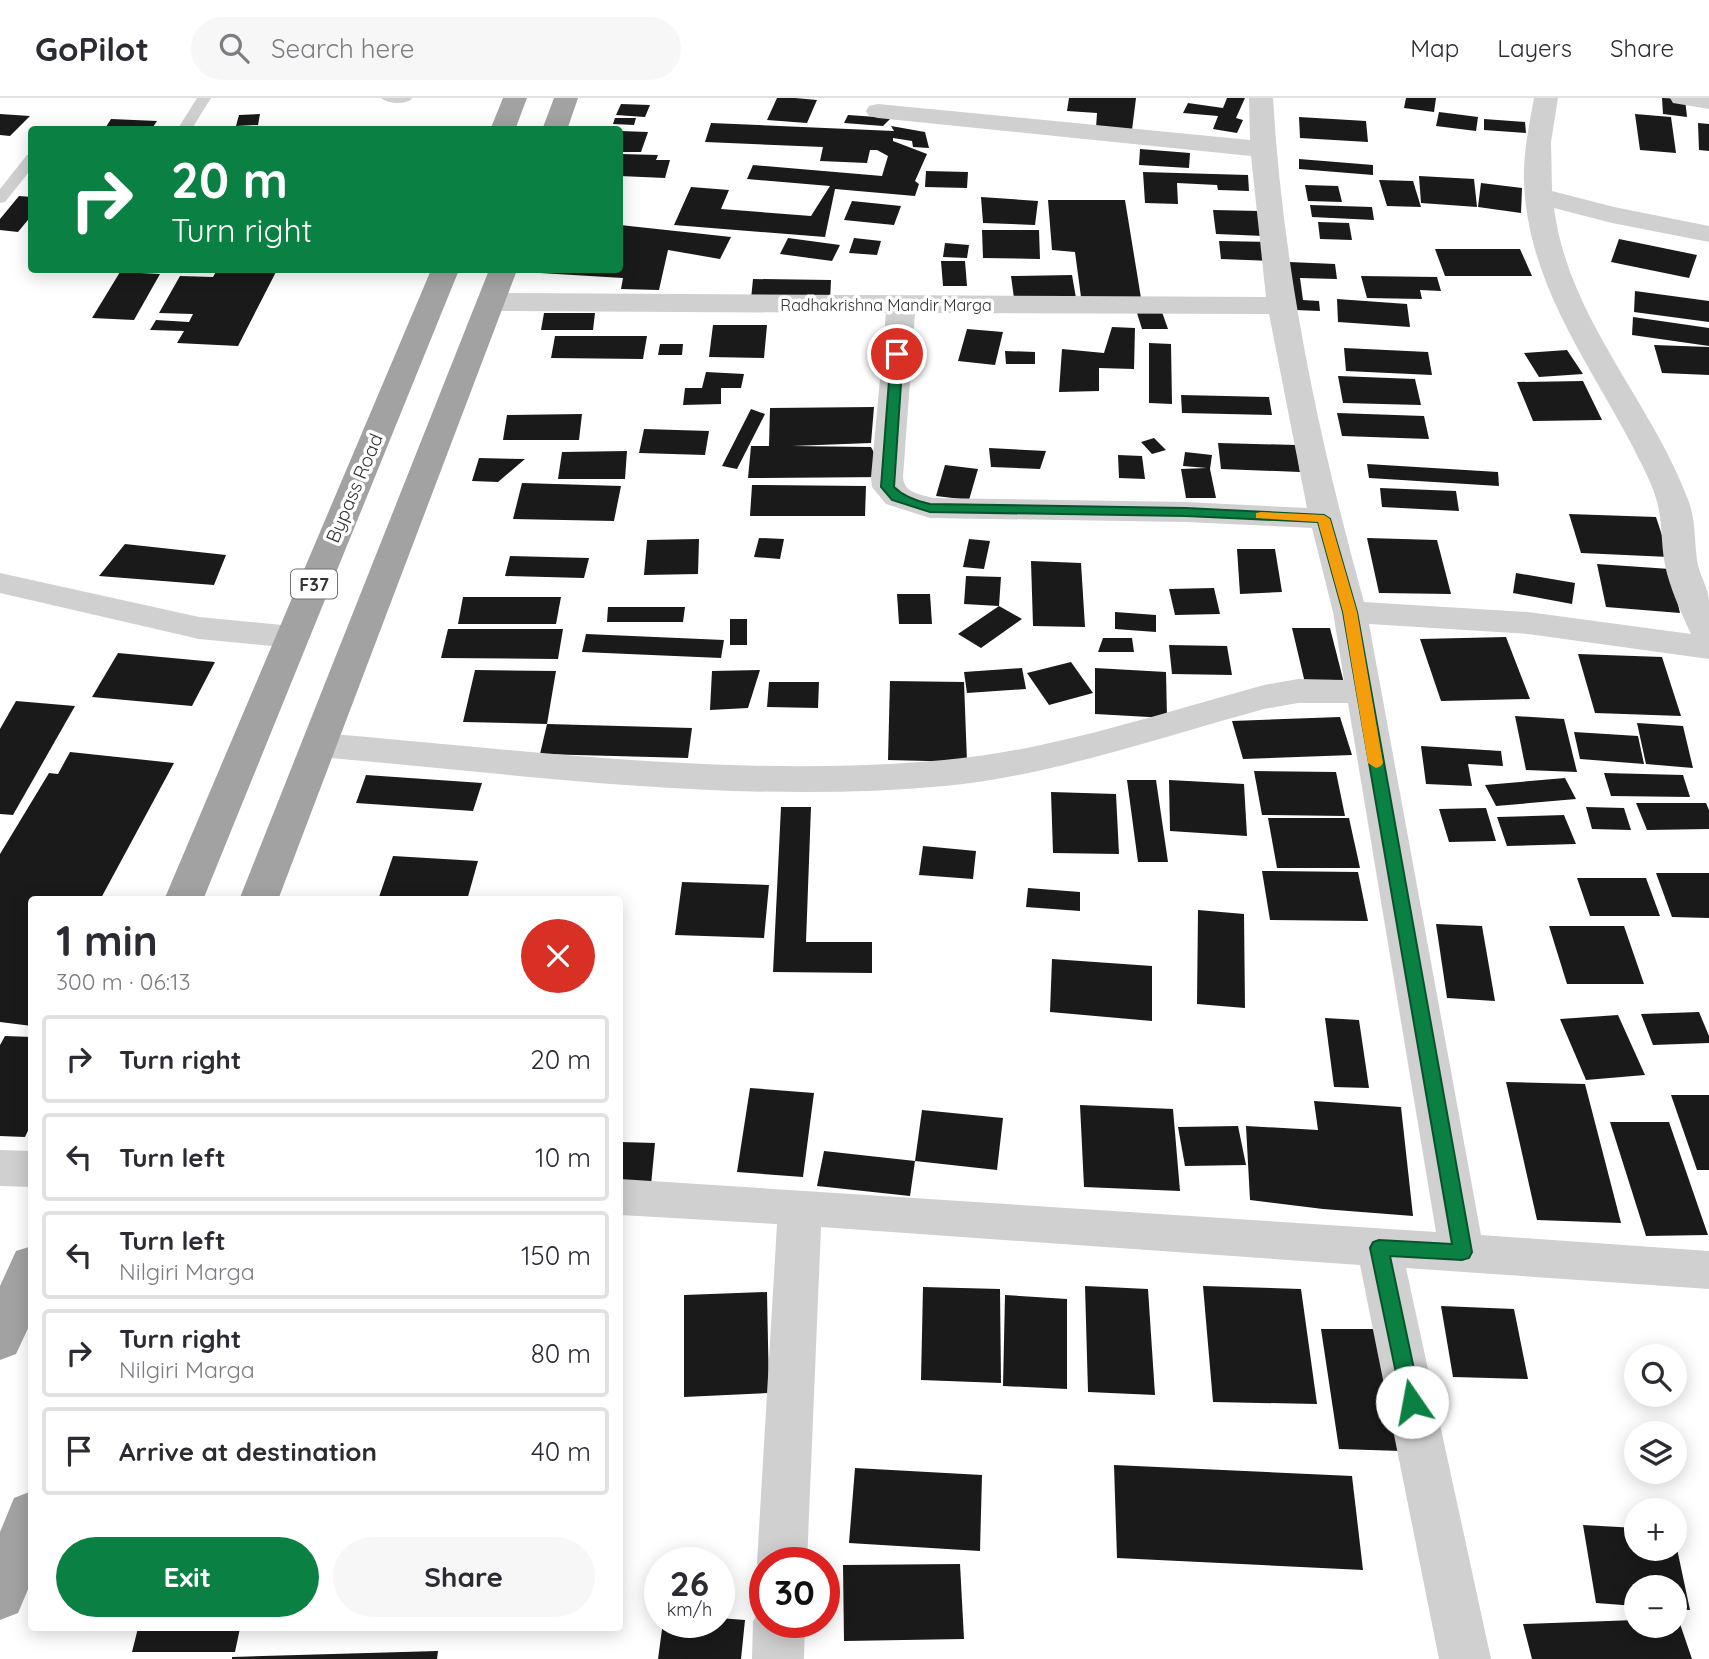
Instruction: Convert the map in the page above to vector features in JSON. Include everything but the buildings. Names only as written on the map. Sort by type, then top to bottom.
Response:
[{"type":"highway","points":[[504,126],[514,98]]},
{"type":"highway","points":[[556,126],[566,98]]},
{"type":"highway","name":"Bypass Road","points":[[185,896],[444,273]]},
{"type":"highway","points":[[259,896],[320,745],[502,273]]},
{"type":"highway","points":[[0,1340],[28,1274]]},
{"type":"highway","points":[[0,1596],[28,1524]]},
{"type":"street","points":[[1261,98],[1262,149],[1282,306],[1324,519],[1350,612],[1462,1252]]},
{"type":"street","points":[[1546,98],[1537,134],[1539,197],[1545,241],[1554,273],[1584,339],[1652,454],[1677,510],[1682,567],[1709,637]]},
{"type":"street","points":[[1682,98],[1709,102]]},
{"type":"street","points":[[878,111],[1262,149]]},
{"type":"street","points":[[1539,197],[1709,234]]},
{"type":"street","name":"Radhakrishna Mandir Marga","points":[[491,302],[1282,306]]},
{"type":"street","points":[[901,305],[887,477],[888,487],[897,497],[930,508],[1186,512],[1324,519]]},
{"type":"street","points":[[0,583],[199,628],[292,637]]},
{"type":"street","points":[[1350,612],[1528,623],[1709,648]]},
{"type":"street","points":[[320,745],[705,777],[824,779],[932,774],[1022,762],[1264,697],[1298,691],[1363,692]]},
{"type":"street","points":[[0,1168],[28,1169]]},
{"type":"street","points":[[623,1197],[800,1206],[1709,1270]]},
{"type":"street","points":[[783,1547],[800,1206]]},
{"type":"street","points":[[1379,1248],[1465,1659]]},
{"type":"street","points":[[778,1659],[779,1638]]},
{"type":"lane","points":[[186,126],[204,98]]},
{"type":"lane","points":[[388,98],[405,99]]},
{"type":"lane","points":[[0,199],[28,163]]},
{"type":"slow traffic","points":[[1261,516],[1324,519],[1350,612],[1376,763]]},
{"type":"route","points":[[897,354],[888,487],[897,497],[915,505],[930,508],[1186,512],[1324,519],[1350,612],[1462,1252],[1379,1248],[1412,1402]]}]
